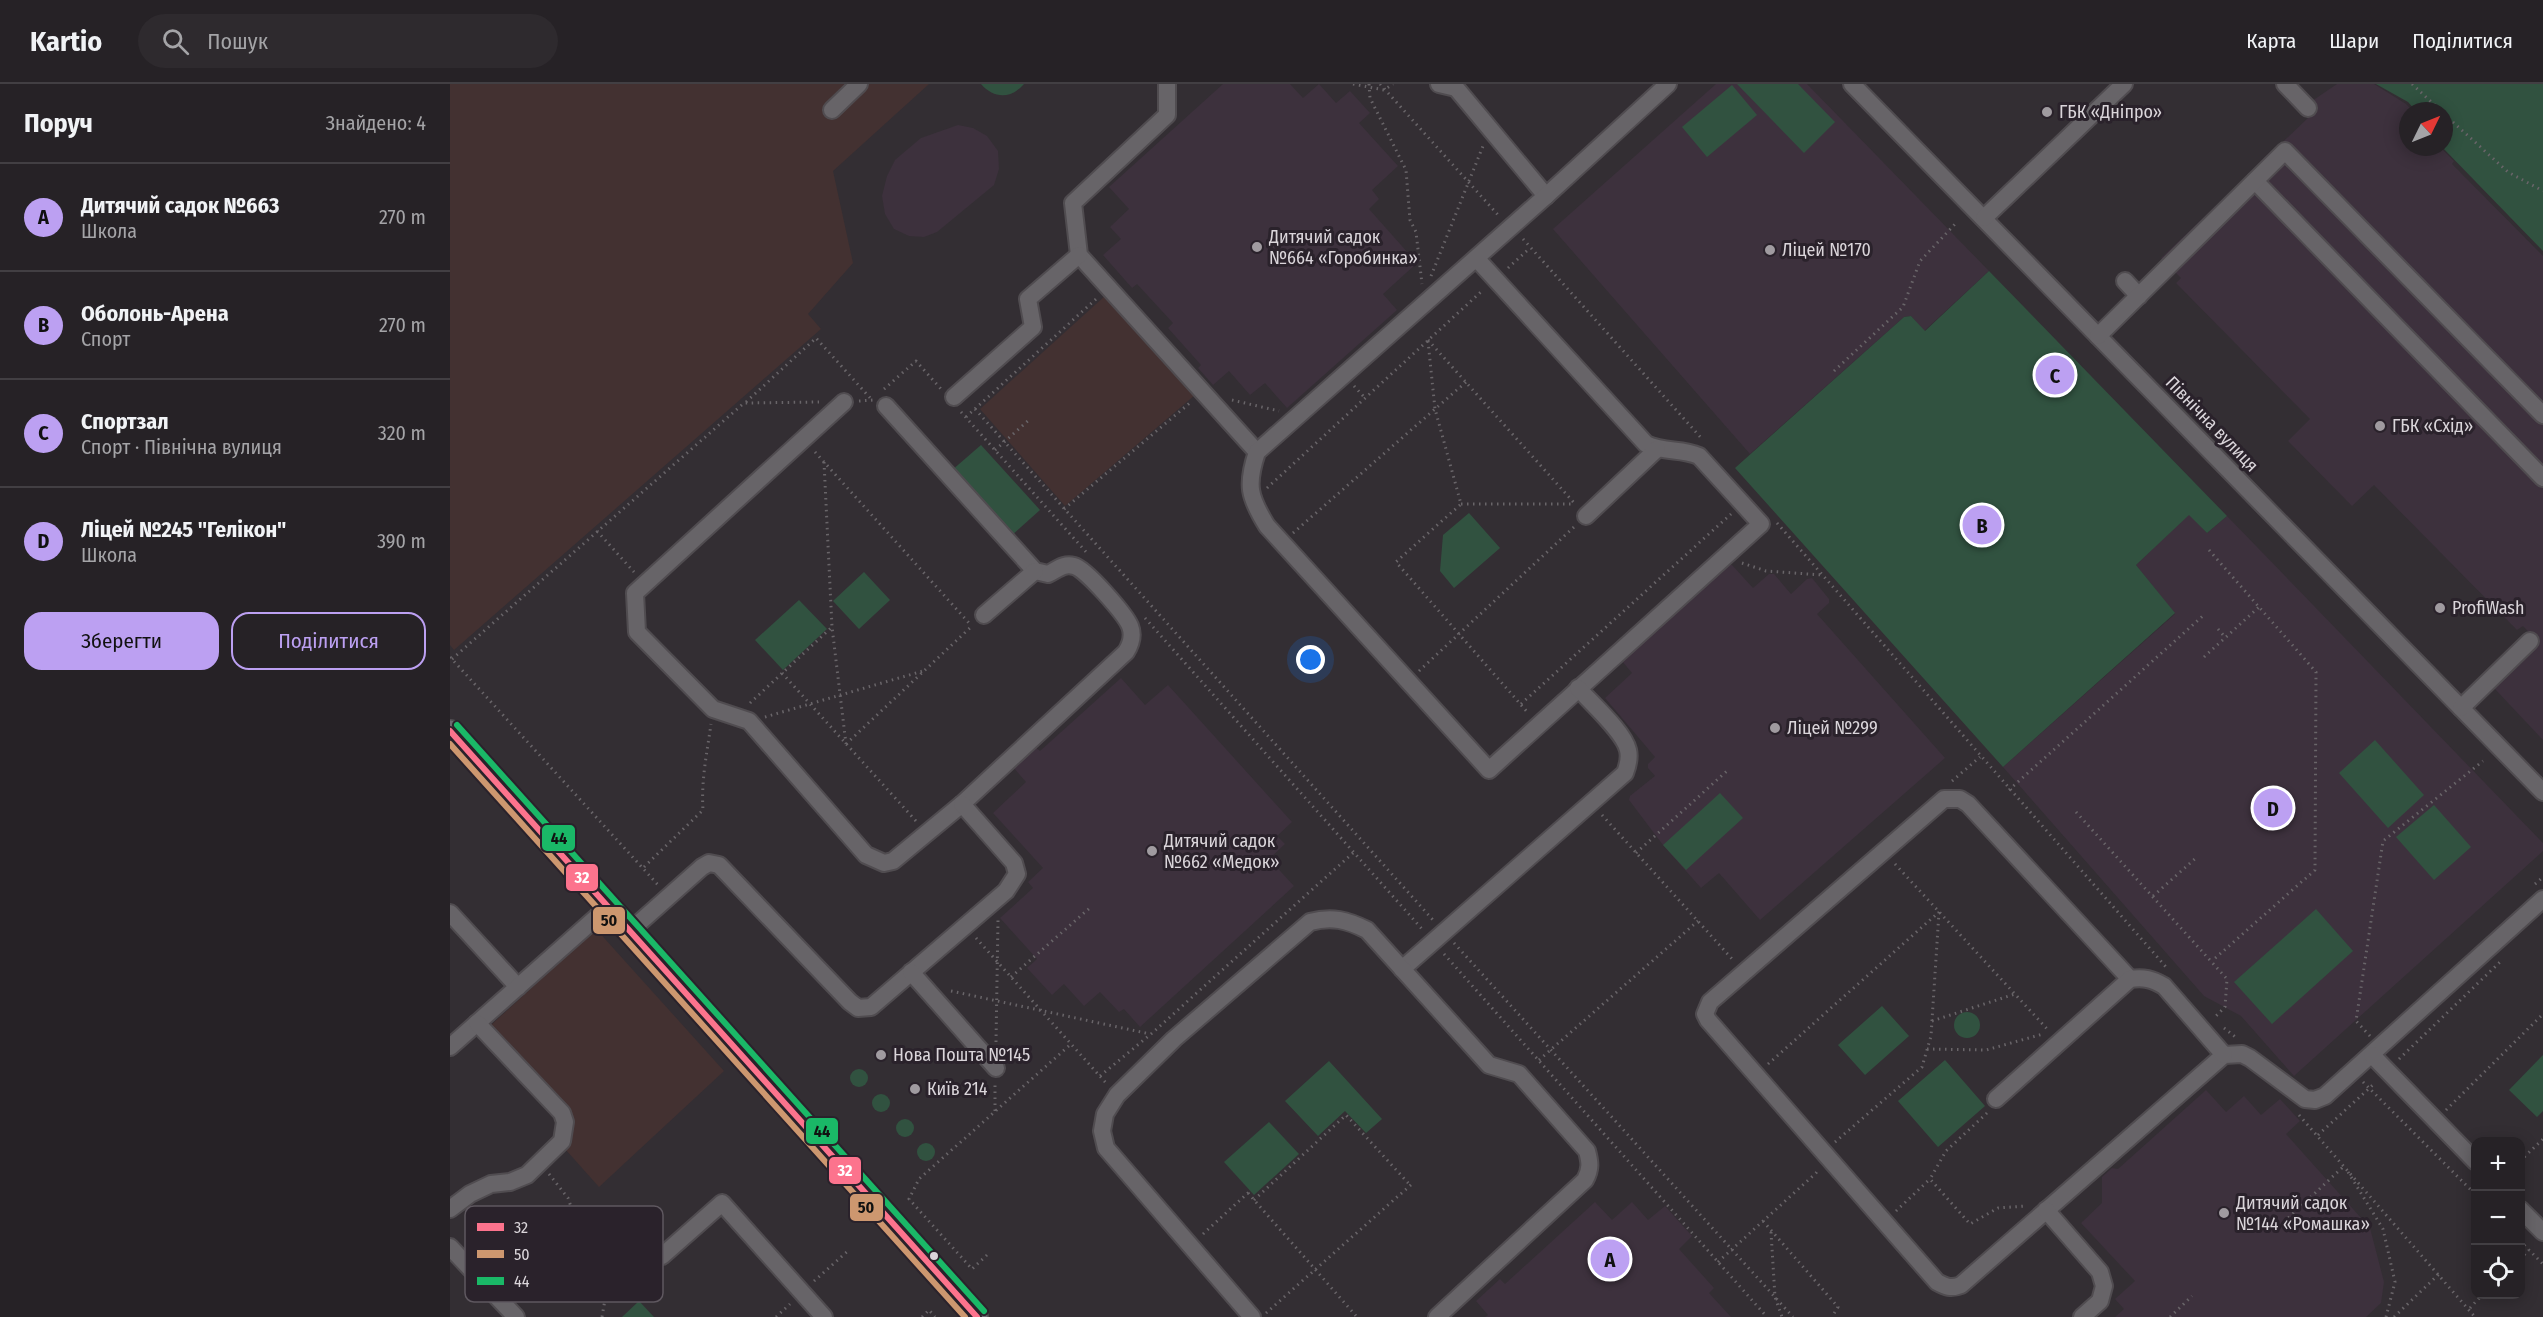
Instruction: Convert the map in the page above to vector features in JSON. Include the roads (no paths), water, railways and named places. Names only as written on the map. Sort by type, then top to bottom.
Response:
[{"type":"main road","points":[[450,731],[977,1317]]},
{"type":"street","points":[[832,110],[859,84]]},
{"type":"street","points":[[1167,84],[1167,115],[1073,203],[1079,255],[1257,452]]},
{"type":"street","points":[[1439,84],[1456,88],[1546,196]]},
{"type":"street","points":[[1476,258],[1646,444],[1657,449],[1686,450],[1699,456],[1761,524],[1489,770],[1267,526],[1252,502],[1250,473],[1257,452],[1512,226],[1546,196],[1668,84]]},
{"type":"street","name":"Північна вулиця","points":[[1852,84],[2543,792]]},
{"type":"street","points":[[1983,218],[2029,180],[2124,84]]},
{"type":"street","points":[[2285,84],[2308,108]]},
{"type":"street","points":[[2098,336],[2285,151],[2543,415]]},
{"type":"street","points":[[2255,181],[2543,477]]},
{"type":"street","points":[[952,399],[1033,327],[1028,299],[1079,255]]},
{"type":"street","points":[[2125,281],[2139,296]]},
{"type":"street","points":[[844,402],[635,592],[637,632],[712,709],[742,719],[866,855],[884,863],[893,861],[962,804],[1126,652],[1132,636],[1127,620],[1083,570],[1068,565],[1061,566],[1048,574],[1035,571],[879,403]]},
{"type":"street","points":[[1581,510],[1657,449]]},
{"type":"street","points":[[978,621],[1035,571]]},
{"type":"street","points":[[2462,708],[2530,641]]},
{"type":"street","points":[[1402,969],[1625,773],[1629,762],[1628,749],[1623,738],[1578,688]]},
{"type":"street","points":[[2130,980],[1968,804],[1960,799],[1944,799],[1744,971],[1710,1002],[1705,1014],[1937,1282],[1954,1288],[2224,1055],[2242,1054],[2305,1099],[2315,1100],[2325,1096],[2543,899]]},
{"type":"street","points":[[630,931],[702,867],[709,863],[719,865],[824,977],[858,1008],[871,1007],[1006,891],[1017,874],[1014,863],[962,804]]},
{"type":"street","points":[[450,1047],[608,907]]},
{"type":"street","points":[[450,913],[518,987]]},
{"type":"street","points":[[1252,1317],[1106,1148],[1102,1131],[1105,1114],[1117,1095],[1174,1039],[1310,922],[1328,918],[1347,920],[1367,930],[1489,1065],[1519,1074],[1587,1151],[1590,1161],[1590,1172],[1586,1180],[1437,1317]]},
{"type":"street","points":[[911,972],[996,1068]]},
{"type":"street","points":[[1996,1099],[2054,1037],[2130,980],[2143,977],[2164,986],[2224,1055]]},
{"type":"street","points":[[450,1209],[470,1194],[491,1184],[510,1182],[527,1175],[562,1141],[565,1122],[562,1113],[477,1023]]},
{"type":"street","points":[[2372,1055],[2471,1158]]},
{"type":"street","points":[[663,1255],[722,1203],[824,1317]]},
{"type":"street","points":[[2046,1210],[2100,1272],[2104,1286],[2100,1301],[2082,1317]]},
{"type":"street","points":[[2525,1214],[2543,1232]]},
{"type":"street","points":[[450,1247],[465,1263]]},
{"type":"street","points":[[502,1302],[516,1317]]},
{"type":"place","name":"ГБК «Дніпро»","points":[[2047,112]]},
{"type":"place","name":"Дитячий садок №664 «Горобинка»","points":[[1257,247]]},
{"type":"place","name":"Ліцей №170","points":[[1770,250]]},
{"type":"place","name":"Спортзал","points":[[2055,375]]},
{"type":"place","name":"ГБК «Схід»","points":[[2380,426]]},
{"type":"place","name":"Оболонь-Арена","points":[[1982,525]]},
{"type":"place","name":"ProfiWash","points":[[2440,608]]},
{"type":"place","name":"Ліцей №299","points":[[1775,728]]},
{"type":"place","name":"Ліцей №245 \"Гелікон\"","points":[[2273,808]]},
{"type":"place","name":"Дитячий садок №662 «Медок»","points":[[1152,851]]},
{"type":"place","name":"Нова Пошта №145","points":[[881,1055]]},
{"type":"place","name":"Київ 214","points":[[915,1089]]},
{"type":"place","name":"Дитячий садок №144 «Ромашка»","points":[[2224,1213]]},
{"type":"place","name":"Дитячий садок №663","points":[[1610,1259]]}]
